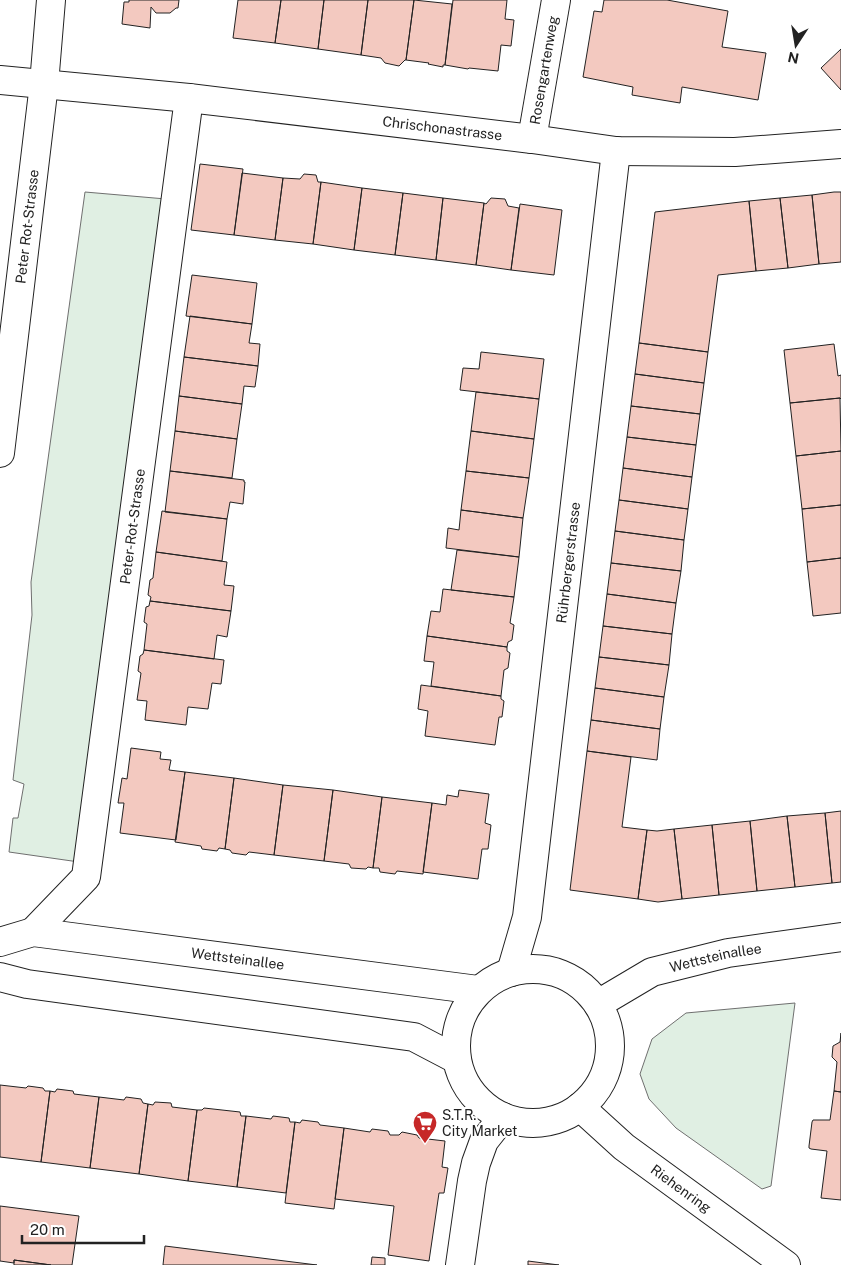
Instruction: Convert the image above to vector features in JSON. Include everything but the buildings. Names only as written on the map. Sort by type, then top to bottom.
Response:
[{"type":"street","name":"Peter Rot-Strasse","points":[[0,453],[44,84],[51,0]]},
{"type":"street","name":"Rosengartenweg","points":[[532,139],[556,0]]},
{"type":"street","name":"Chrischonastrasse","points":[[0,80],[189,98],[532,139],[616,151],[736,152],[841,144]]},
{"type":"street","name":"Peter-Rot-Strasse","points":[[33,932],[86,877],[189,98]]},
{"type":"street","name":"Rührbergerstrasse","points":[[511,972],[527,917],[616,151]]},
{"type":"street","name":"Wettsteinallee","points":[[0,942],[33,932],[478,990]]},
{"type":"street","name":"Wettsteinallee","points":[[598,1004],[652,972],[728,953],[841,937]]},
{"type":"street","points":[[534,968],[559,973],[580,985],[598,1004],[606,1021],[611,1036],[610,1056],[606,1072],[596,1091],[580,1107],[560,1118],[530,1123],[503,1117],[485,1106],[460,1077],[456,1059],[456,1036],[463,1012],[478,990],[494,978],[511,972],[534,968]]},
{"type":"street","points":[[0,977],[27,984],[414,1037],[456,1059]]},
{"type":"street","name":"Riehenring","points":[[580,1107],[624,1147],[786,1265]]},
{"type":"street","points":[[460,1265],[476,1163],[484,1141],[503,1117]]},
{"type":"green space","points":[[85,192],[166,199],[79,862],[9,852],[13,818],[18,818],[24,784],[13,780],[32,615],[31,582]]},
{"type":"green space","points":[[795,1003],[771,1186],[762,1189],[676,1128],[649,1099],[640,1074],[652,1039],[686,1013]]},
{"type":"place","name":"S.T.R. City Market","points":[[425,1144]]}]
